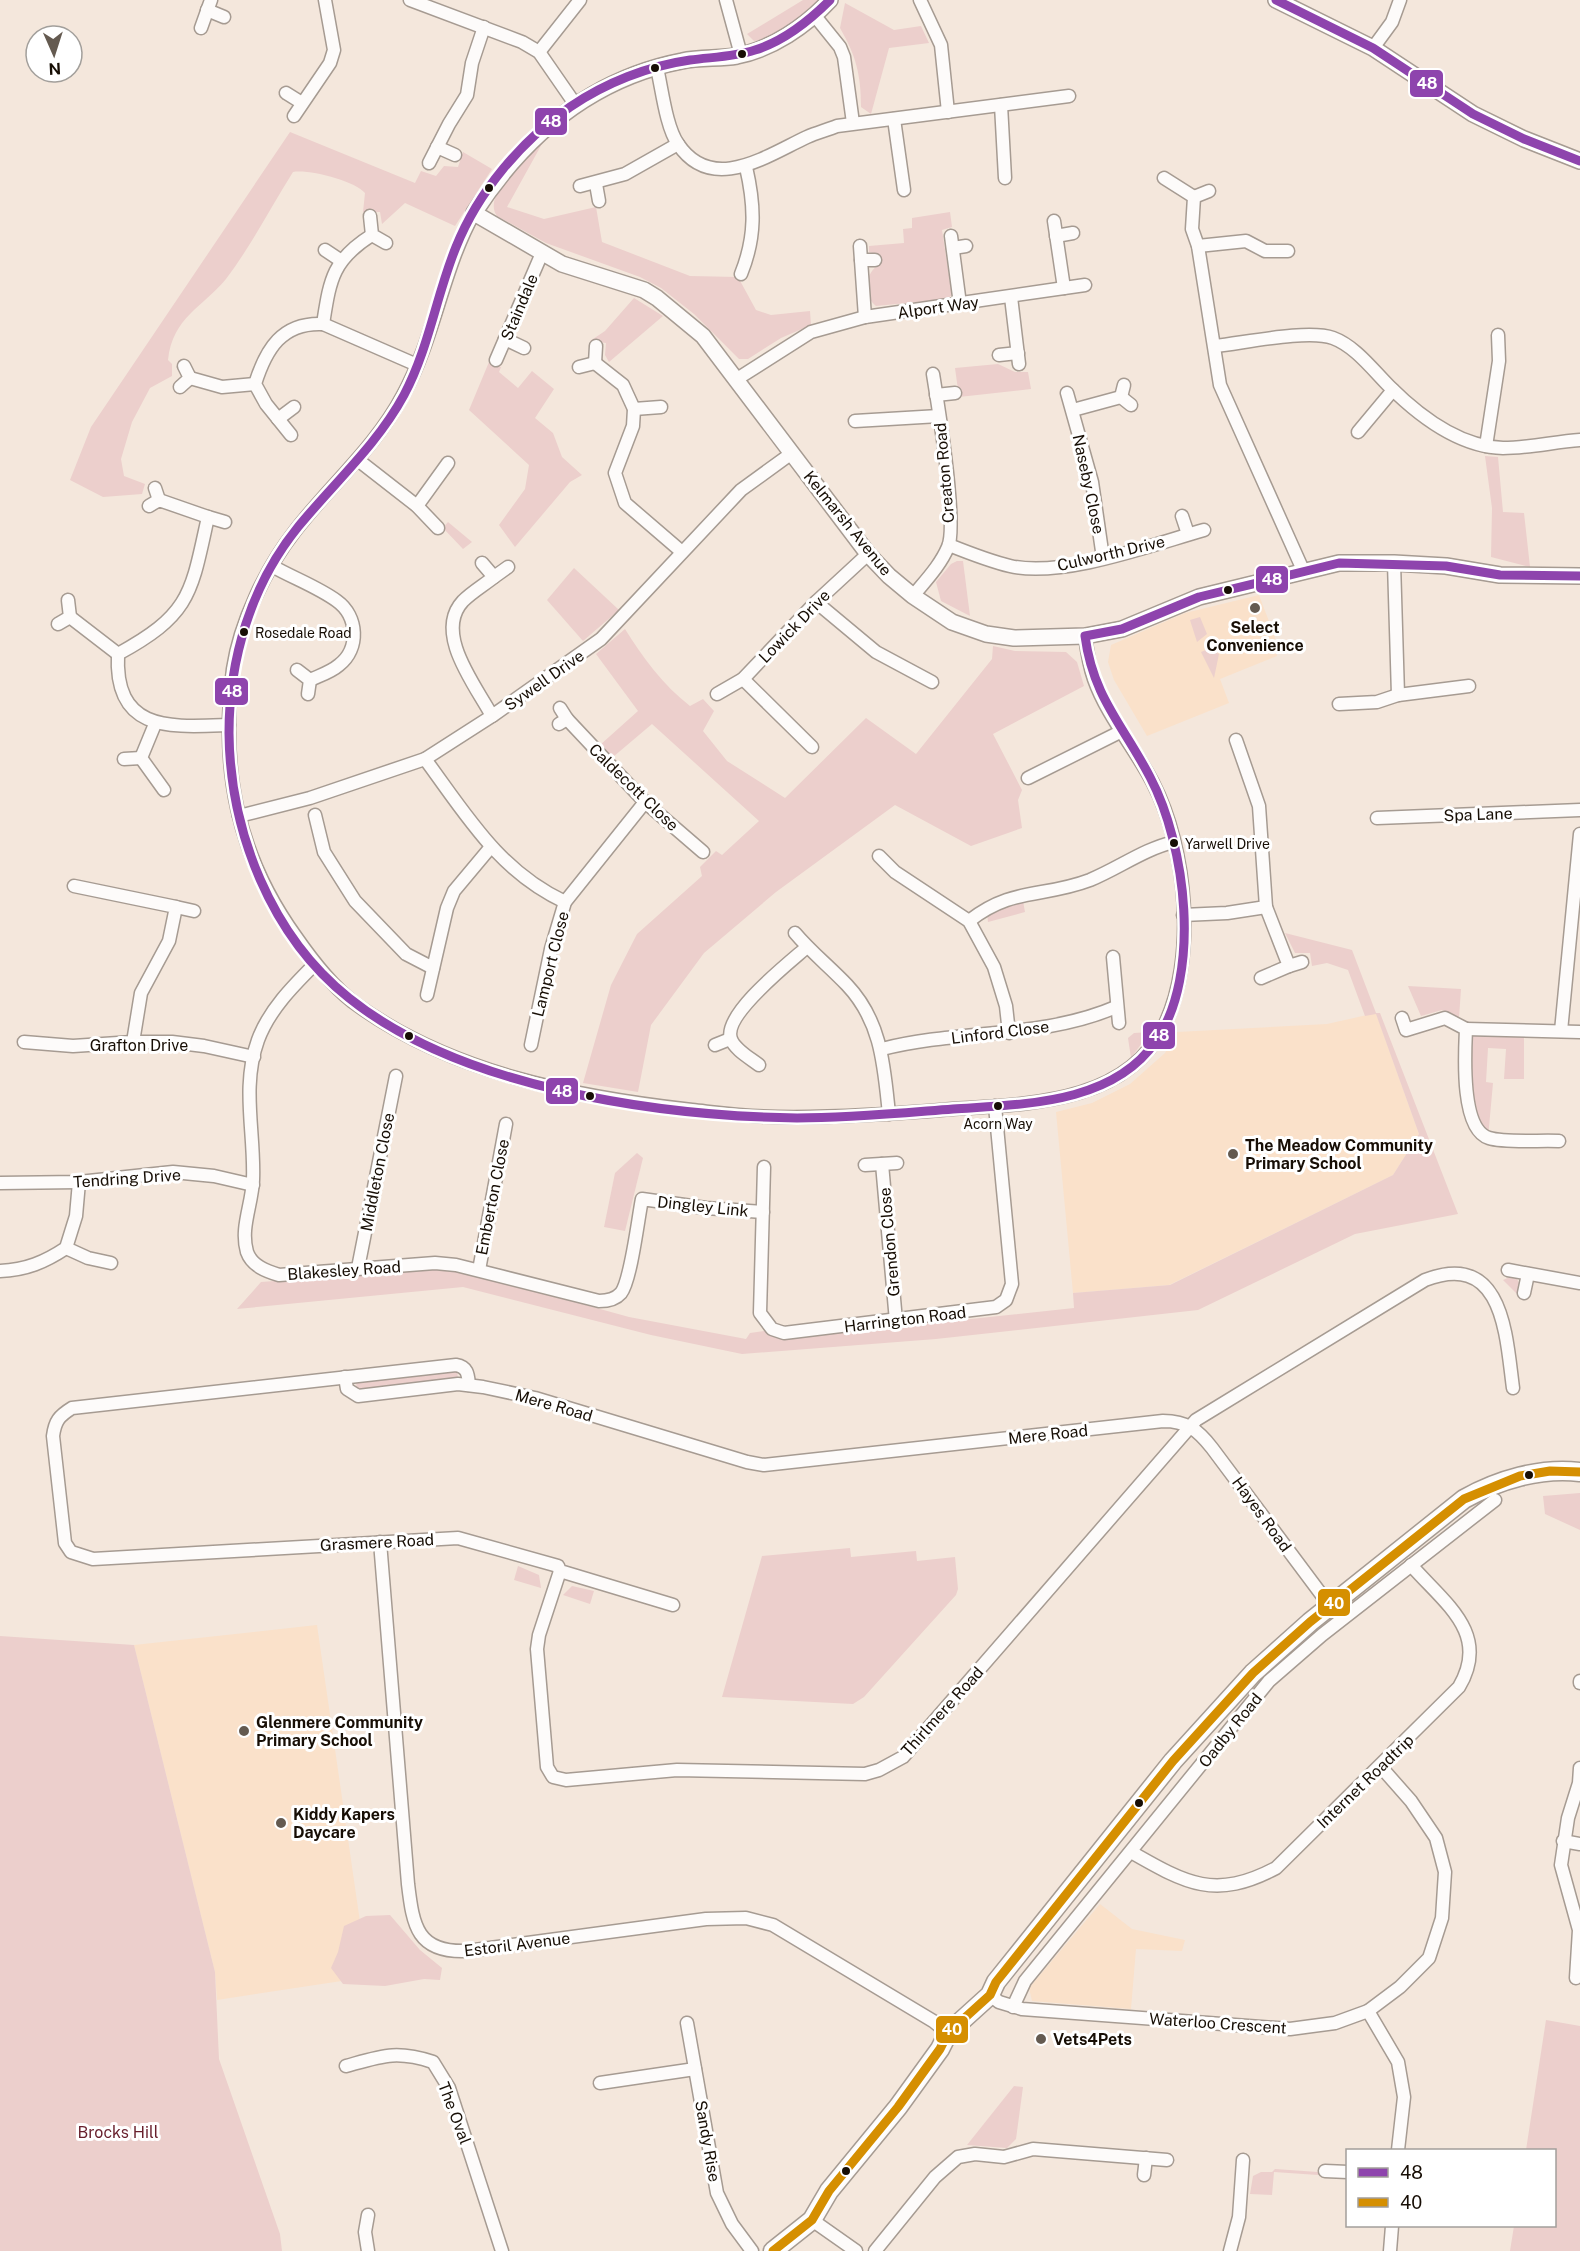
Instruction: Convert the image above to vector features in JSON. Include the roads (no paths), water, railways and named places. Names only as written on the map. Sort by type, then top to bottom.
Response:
[{"type":"main road","name":"Oadby Road","points":[[773,2251],[812,2220],[829,2191],[912,2088],[940,2049],[948,2033],[990,1995],[996,1982],[1173,1761],[1253,1673],[1330,1606],[1464,1498],[1488,1486],[1529,1475],[1580,1472]]},
{"type":"street","points":[[294,116],[330,63],[334,50],[325,0]]},
{"type":"street","points":[[410,0],[522,42],[539,52],[575,104]]},
{"type":"street","points":[[539,52],[580,0]]},
{"type":"street","points":[[726,0],[741,55]]},
{"type":"street","points":[[830,0],[815,16],[781,38],[741,55],[682,61],[630,75],[575,104],[521,150],[474,213],[454,253],[428,340],[394,410],[378,436],[293,532],[272,566],[239,644],[234,667],[229,725],[230,764],[244,842],[256,873],[283,920],[315,964],[351,1000],[412,1039],[444,1054],[524,1079],[603,1098],[719,1113],[773,1117],[890,1114],[1060,1099],[1092,1089],[1128,1069],[1152,1047],[1171,1011],[1181,967],[1183,915],[1181,876],[1174,842],[1155,787],[1095,682],[1085,636]]},
{"type":"street","points":[[920,0],[942,45],[948,112]]},
{"type":"street","points":[[1276,0],[1373,48],[1473,114],[1524,140],[1580,161]]},
{"type":"street","points":[[1373,48],[1392,22],[1400,0]]},
{"type":"street","points":[[201,28],[209,5],[224,17]]},
{"type":"street","points":[[815,16],[840,47],[844,57],[853,123]]},
{"type":"street","points":[[429,163],[467,95],[472,63],[484,27]]},
{"type":"street","points":[[657,68],[678,144],[705,165],[717,169],[746,167],[806,138],[853,123],[1069,96]]},
{"type":"street","points":[[286,93],[302,103]]},
{"type":"street","points":[[1001,105],[1005,178]]},
{"type":"street","points":[[894,119],[904,190]]},
{"type":"street","points":[[580,186],[596,184],[625,174],[678,144]]},
{"type":"street","points":[[437,147],[455,155]]},
{"type":"street","points":[[741,274],[755,222],[752,192],[746,167]]},
{"type":"street","points":[[1164,178],[1194,198]]},
{"type":"street","points":[[596,184],[600,201]]},
{"type":"street","points":[[1194,198],[1209,191]]},
{"type":"street","points":[[1194,198],[1192,229],[1198,246],[1220,385],[1303,570]]},
{"type":"street","name":"Kelmarsh Avenue","points":[[474,213],[562,264],[623,282],[657,298],[703,336],[868,554],[889,576],[913,596],[952,622],[986,634],[1014,638],[1085,636],[1122,629],[1199,597],[1339,563],[1394,563],[1446,566],[1500,574],[1580,576]]},
{"type":"street","points":[[370,216],[372,235]]},
{"type":"street","points":[[1054,221],[1064,288]]},
{"type":"street","points":[[1056,236],[1073,233]]},
{"type":"street","points":[[323,324],[329,287],[340,260],[372,235]]},
{"type":"street","points":[[372,235],[386,243]]},
{"type":"street","points":[[1198,246],[1246,241],[1265,251],[1288,251]]},
{"type":"street","points":[[960,304],[952,242],[966,246]]},
{"type":"street","points":[[860,246],[865,316]]},
{"type":"street","points":[[325,250],[340,260]]},
{"type":"street","name":"Staindale","points":[[496,360],[542,253]]},
{"type":"street","points":[[861,260],[875,260]]},
{"type":"street","name":"Alport Way","points":[[737,379],[811,332],[865,316],[1085,285]]},
{"type":"street","points":[[999,355],[1018,359],[1011,297]]},
{"type":"street","points":[[255,384],[266,353],[278,339],[308,323],[323,324],[417,365]]},
{"type":"street","points":[[1486,446],[1499,361],[1498,335]]},
{"type":"street","points":[[1215,346],[1308,336],[1333,338],[1353,351],[1392,390],[1428,420],[1456,437],[1486,446],[1515,447],[1580,440]]},
{"type":"street","points":[[505,339],[524,348]]},
{"type":"street","points":[[595,363],[596,346]]},
{"type":"street","points":[[579,367],[595,363]]},
{"type":"street","points":[[595,363],[623,385],[634,409],[633,426],[615,473],[625,503],[682,552]]},
{"type":"street","points":[[184,366],[190,378],[222,387],[255,384]]},
{"type":"street","name":"Creaton Road","points":[[913,596],[936,568],[949,546],[951,510],[933,374]]},
{"type":"street","points":[[180,387],[190,378]]},
{"type":"street","points":[[255,384],[291,435]]},
{"type":"street","points":[[1358,432],[1392,390]]},
{"type":"street","points":[[936,395],[955,393]]},
{"type":"street","name":"Naseby Close","points":[[1067,393],[1092,482],[1102,558]]},
{"type":"street","name":"Naseby Close","points":[[1072,410],[1125,395]]},
{"type":"street","points":[[278,419],[294,407]]},
{"type":"street","points":[[634,409],[661,407]]},
{"type":"street","points":[[855,421],[939,416]]},
{"type":"street","name":"Sywell Drive","points":[[239,816],[310,798],[426,759],[492,716],[601,639],[741,490],[792,453]]},
{"type":"street","points":[[358,460],[417,506],[438,528]]},
{"type":"street","points":[[417,506],[448,463]]},
{"type":"street","points":[[154,488],[154,503],[225,522]]},
{"type":"street","points":[[1182,516],[1188,534]]},
{"type":"street","points":[[118,654],[163,627],[190,592],[208,517]]},
{"type":"street","name":"Culworth Drive","points":[[949,546],[1012,566],[1046,568],[1102,558],[1204,530]]},
{"type":"street","name":"Lowick Drive","points":[[717,694],[743,679],[816,602],[868,554]]},
{"type":"street","points":[[482,563],[494,578]]},
{"type":"street","points":[[1394,563],[1398,695]]},
{"type":"street","points":[[272,566],[338,602],[353,623],[354,640],[349,654],[329,672],[310,680]]},
{"type":"street","points":[[492,716],[453,645],[452,629],[455,615],[462,602],[508,567]]},
{"type":"street","points":[[68,600],[70,618]]},
{"type":"street","points":[[816,602],[876,652],[932,682]]},
{"type":"street","points":[[70,618],[92,632],[106,648],[118,654]]},
{"type":"street","points":[[58,624],[70,618]]},
{"type":"street","points":[[118,654],[120,682],[128,702],[155,724],[172,727],[229,725]]},
{"type":"street","points":[[297,670],[310,680]]},
{"type":"street","points":[[743,679],[812,747]]},
{"type":"street","points":[[308,694],[310,680]]},
{"type":"street","points":[[1339,704],[1377,702],[1398,695],[1469,686]]},
{"type":"street","name":"Caldecott Close","points":[[562,717],[645,802],[703,852]]},
{"type":"street","points":[[141,758],[155,724]]},
{"type":"street","points":[[1028,778],[1122,731]]},
{"type":"street","points":[[1236,740],[1259,806],[1266,907],[1289,966]]},
{"type":"street","points":[[124,759],[141,758]]},
{"type":"street","points":[[141,758],[164,790]]},
{"type":"street","points":[[426,759],[490,848],[542,891],[565,902]]},
{"type":"street","name":"Lamport Close","points":[[531,1045],[551,950],[565,902],[645,802]]},
{"type":"street","name":"Spa Lane","points":[[1377,818],[1580,810]]},
{"type":"street","points":[[315,815],[324,852],[355,901],[406,954],[433,968]]},
{"type":"street","points":[[1561,1031],[1580,834]]},
{"type":"street","points":[[969,921],[986,908],[1005,898],[1082,882],[1160,845],[1174,842]]},
{"type":"street","points":[[427,995],[447,908],[454,891],[490,848]]},
{"type":"street","points":[[879,856],[895,872],[969,921],[994,967],[1006,1006],[1009,1033]]},
{"type":"street","points":[[74,886],[194,911]]},
{"type":"street","points":[[133,1042],[141,993],[169,941],[176,907]]},
{"type":"street","points":[[1183,915],[1227,913],[1266,907]]},
{"type":"street","points":[[795,933],[849,987],[868,1015],[882,1049],[890,1114]]},
{"type":"street","points":[[759,1065],[730,1039],[730,1031],[744,1005],[807,947]]},
{"type":"street","points":[[1113,957],[1119,1023]]},
{"type":"street","points":[[1261,978],[1302,962]]},
{"type":"street","name":"Blakesley Road","points":[[315,964],[274,1011],[258,1040],[254,1057],[249,1103],[254,1157],[253,1185],[244,1236],[248,1255],[262,1270],[279,1275],[435,1263],[478,1270],[599,1301],[616,1298],[626,1284],[642,1199]]},
{"type":"street","name":"Linford Close","points":[[882,1049],[908,1042],[1009,1033],[1088,1019],[1116,1007]]},
{"type":"street","points":[[1402,1018],[1406,1030],[1445,1018],[1466,1029],[1580,1032]]},
{"type":"street","points":[[1466,1029],[1467,1098],[1477,1130],[1488,1138],[1552,1145]]},
{"type":"street","points":[[715,1045],[730,1039]]},
{"type":"street","name":"Grafton Drive","points":[[24,1042],[73,1046],[133,1042],[204,1046],[254,1057]]},
{"type":"street","name":"Middleton Close","points":[[358,1268],[396,1076]]},
{"type":"street","name":"Harrington Road","points":[[764,1167],[760,1313],[772,1329],[783,1333],[996,1307],[1006,1300],[1011,1284],[995,1106]]},
{"type":"street","name":"Emberton Close","points":[[478,1270],[506,1124]]},
{"type":"street","points":[[865,1165],[897,1163]]},
{"type":"street","name":"Grendon Close","points":[[882,1164],[896,1321]]},
{"type":"street","name":"Tendring Drive","points":[[0,1183],[79,1182],[172,1172],[214,1176],[253,1185]]},
{"type":"street","points":[[0,1271],[19,1270],[45,1262],[66,1248],[76,1216],[79,1182]]},
{"type":"street","name":"Dingley Link","points":[[642,1199],[706,1208],[764,1212]]},
{"type":"street","points":[[66,1248],[88,1258],[111,1263]]},
{"type":"street","points":[[1509,1270],[1580,1283]]},
{"type":"street","points":[[1190,1425],[1425,1280],[1448,1274],[1472,1278],[1495,1297],[1505,1327],[1513,1388]]},
{"type":"street","points":[[1524,1293],[1528,1274]]},
{"type":"street","points":[[345,1377],[456,1365],[463,1366],[467,1371],[469,1385]]},
{"type":"street","name":"Mere Road","points":[[345,1377],[347,1389],[358,1396],[458,1384],[535,1398],[747,1462],[764,1465],[1163,1421],[1190,1425]]},
{"type":"street","name":"Grasmere Road","points":[[345,1377],[72,1408],[60,1415],[54,1423],[53,1436],[65,1543],[71,1552],[93,1559],[459,1538],[558,1566],[560,1571],[673,1605]]},
{"type":"street","name":"Hayes Road","points":[[1190,1425],[1212,1448],[1330,1606]]},
{"type":"street","name":"Thirlmere Road","points":[[560,1571],[539,1635],[537,1649],[547,1767],[553,1776],[566,1780],[677,1770],[851,1775],[879,1770],[903,1757],[1190,1425]]},
{"type":"street","name":"Oadby Road","points":[[1013,2007],[1025,1981],[1269,1681],[1322,1635],[1495,1500]]},
{"type":"street","name":"Estoril Avenue","points":[[380,1542],[408,1884],[412,1916],[424,1940],[447,1952],[467,1951],[706,1919],[746,1918],[773,1924],[933,2021],[948,2033]]},
{"type":"street","name":"Internet Roadtrip","points":[[1131,1852],[1169,1874],[1197,1884],[1225,1886],[1249,1882],[1276,1868],[1460,1687],[1469,1671],[1472,1650],[1467,1630],[1411,1564]]},
{"type":"street","name":"Waterloo Crescent","points":[[990,1995],[1013,2007],[1290,2029],[1335,2023],[1368,2011],[1400,1987],[1429,1958],[1442,1918],[1444,1895],[1445,1872],[1436,1838],[1411,1800],[1381,1767]]},
{"type":"street","points":[[1576,1978],[1579,1930],[1563,1876],[1563,1841],[1580,1768]]},
{"type":"street","points":[[1563,1841],[1580,1844]]},
{"type":"street","points":[[1368,2011],[1398,2062],[1404,2097],[1398,2149]]},
{"type":"street","name":"Sandy Rise","points":[[687,2023],[717,2193],[732,2224],[753,2251]]},
{"type":"street","name":"The Oval","points":[[346,2066],[382,2056],[406,2054],[433,2062],[449,2088],[502,2251]]},
{"type":"street","points":[[600,2084],[695,2069]]},
{"type":"street","points":[[875,2251],[935,2177],[958,2157],[975,2154],[1004,2157],[1033,2149],[1167,2160]]},
{"type":"street","points":[[1144,2175],[1146,2158]]},
{"type":"street","points":[[1230,2251],[1238,2225],[1243,2160]]},
{"type":"street","points":[[1325,2171],[1346,2172]]},
{"type":"street","points":[[368,2215],[365,2232],[368,2251]]},
{"type":"street","points":[[812,2220],[856,2251]]},
{"type":"street","points":[[1390,2251],[1392,2227]]},
{"type":"place","name":"Select Convenience","points":[[1255,608]]},
{"type":"place","name":"Rosedale Road","points":[[244,632]]},
{"type":"place","name":"Yarwell Drive","points":[[1174,843]]},
{"type":"place","name":"Acorn Way","points":[[998,1106]]},
{"type":"place","name":"The Meadow Community Primary School","points":[[1233,1154]]},
{"type":"place","name":"Glenmere Community Primary School","points":[[244,1731]]},
{"type":"place","name":"Kiddy Kapers Daycare","points":[[281,1823]]},
{"type":"place","name":"Vets4Pets","points":[[1041,2039]]},
{"type":"park label","name":"Brocks Hill","points":[[118,2132]]}]
